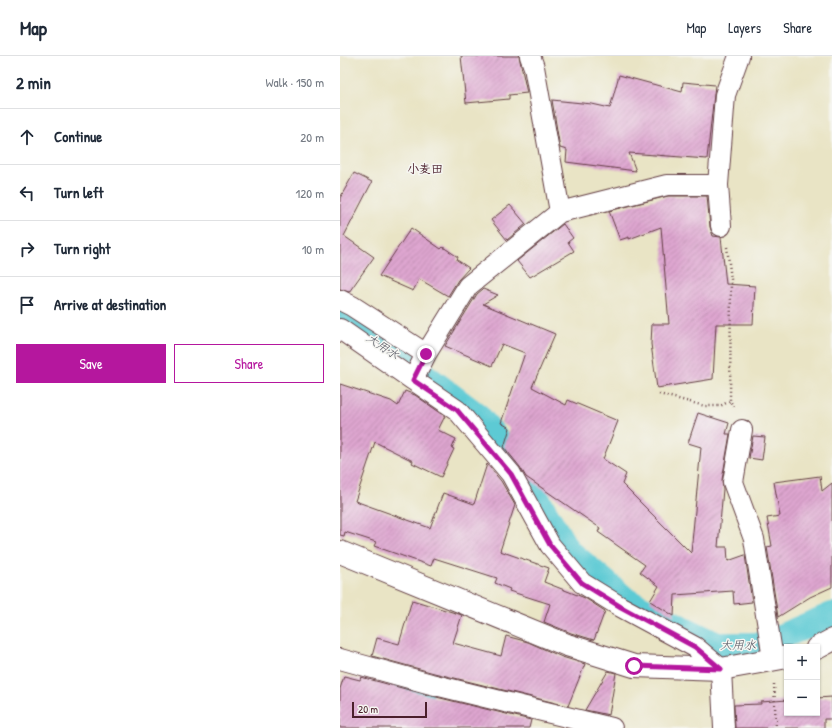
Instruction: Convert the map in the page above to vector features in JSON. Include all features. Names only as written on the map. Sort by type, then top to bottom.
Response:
[{"type":"street","points":[[530,56],[534,67],[560,212]]},
{"type":"street","points":[[721,226],[718,185],[725,95],[739,56]]},
{"type":"street","points":[[419,368],[468,286],[560,212],[666,185],[718,185]]},
{"type":"street","points":[[343,316],[419,368]]},
{"type":"street","points":[[343,316],[419,368],[457,410],[507,468],[550,545],[582,583],[621,607],[695,647],[721,669],[724,728]]},
{"type":"street","points":[[340,552],[560,642],[634,666],[721,669],[775,648],[754,539],[733,482],[742,430]]},
{"type":"street","points":[[820,646],[832,640]]},
{"type":"street","points":[[340,659],[431,684],[612,728]]},
{"type":"path","points":[[721,226],[726,240],[731,279],[730,402],[741,414],[742,430]]},
{"type":"path","points":[[659,394],[705,406],[720,406],[730,402]]},
{"type":"path","points":[[775,648],[776,728]]},
{"type":"building","points":[[461,56],[519,56],[527,93],[509,95],[509,99],[466,103]]},
{"type":"building","points":[[619,75],[682,92],[683,82],[715,85],[707,159],[629,153],[636,171],[566,162],[567,150],[560,148],[552,100],[592,104],[610,108]]},
{"type":"building","points":[[354,173],[372,182],[344,236],[374,257],[349,292],[340,289],[340,198]]},
{"type":"building","points":[[668,196],[707,196],[710,227],[713,236],[721,237],[726,284],[755,286],[753,324],[716,324],[713,379],[657,388],[651,344],[652,324],[669,324],[661,227],[629,239],[629,237],[620,240],[609,211]]},
{"type":"building","points":[[510,205],[526,224],[507,240],[491,220]]},
{"type":"building","points":[[563,224],[573,238],[568,242],[574,251],[530,277],[517,261]]},
{"type":"building","points":[[411,228],[441,249],[443,247],[458,257],[457,260],[469,268],[458,280],[448,296],[419,279],[413,291],[379,276]]},
{"type":"building","points":[[483,289],[498,295],[483,304],[555,334],[532,387],[566,405],[568,400],[618,421],[603,459],[626,474],[622,484],[691,553],[701,447],[688,443],[698,413],[729,423],[726,434],[730,434],[722,480],[723,489],[718,547],[727,547],[728,561],[745,555],[752,602],[734,604],[733,591],[675,595],[674,616],[650,601],[659,586],[640,572],[645,565],[598,532],[600,528],[526,477],[504,447],[510,428],[501,423],[525,353],[502,344],[492,366],[445,346],[477,294]]},
{"type":"building","points":[[340,384],[391,401],[398,406],[405,391],[415,395],[445,416],[438,430],[456,439],[452,448],[454,449],[441,477],[412,463],[413,461],[375,442],[355,501],[430,528],[443,493],[474,504],[487,464],[501,481],[515,505],[500,551],[549,568],[544,582],[585,598],[605,611],[594,640],[571,633],[544,622],[550,604],[509,591],[510,589],[495,583],[497,578],[434,558],[431,566],[374,546],[376,542],[345,532],[344,536],[340,535]]},
{"type":"building","points":[[753,436],[765,437],[762,460],[749,458]]},
{"type":"building","points":[[820,476],[822,491],[832,483],[832,587],[810,597],[778,617],[767,547],[772,546],[767,518],[780,516],[774,482]]},
{"type":"building","points":[[412,600],[462,615],[453,643],[501,656],[506,636],[528,642],[562,657],[585,664],[568,706],[372,656],[377,638],[399,644]]},
{"type":"building","points":[[608,671],[616,673],[609,715],[585,710]]},
{"type":"building","points":[[344,676],[360,680],[361,677],[531,720],[529,728],[340,728],[340,689]]},
{"type":"building","points":[[832,697],[832,719],[824,719],[824,728],[735,728],[734,705],[761,704],[761,702],[784,700],[784,716],[820,716],[820,698]]},
{"type":"waterway","name":"大用水","points":[[340,316],[412,366],[478,416],[518,466],[567,550],[627,601],[717,645],[761,645],[832,615]]},
{"type":"waterway","points":[[392,684],[430,694]]},
{"type":"district","name":"小麦田","points":[[425,168]]},
{"type":"route","points":[[426,354],[413,380],[457,410],[511,474],[550,545],[582,583],[621,607],[695,647],[721,669],[634,666]]}]
